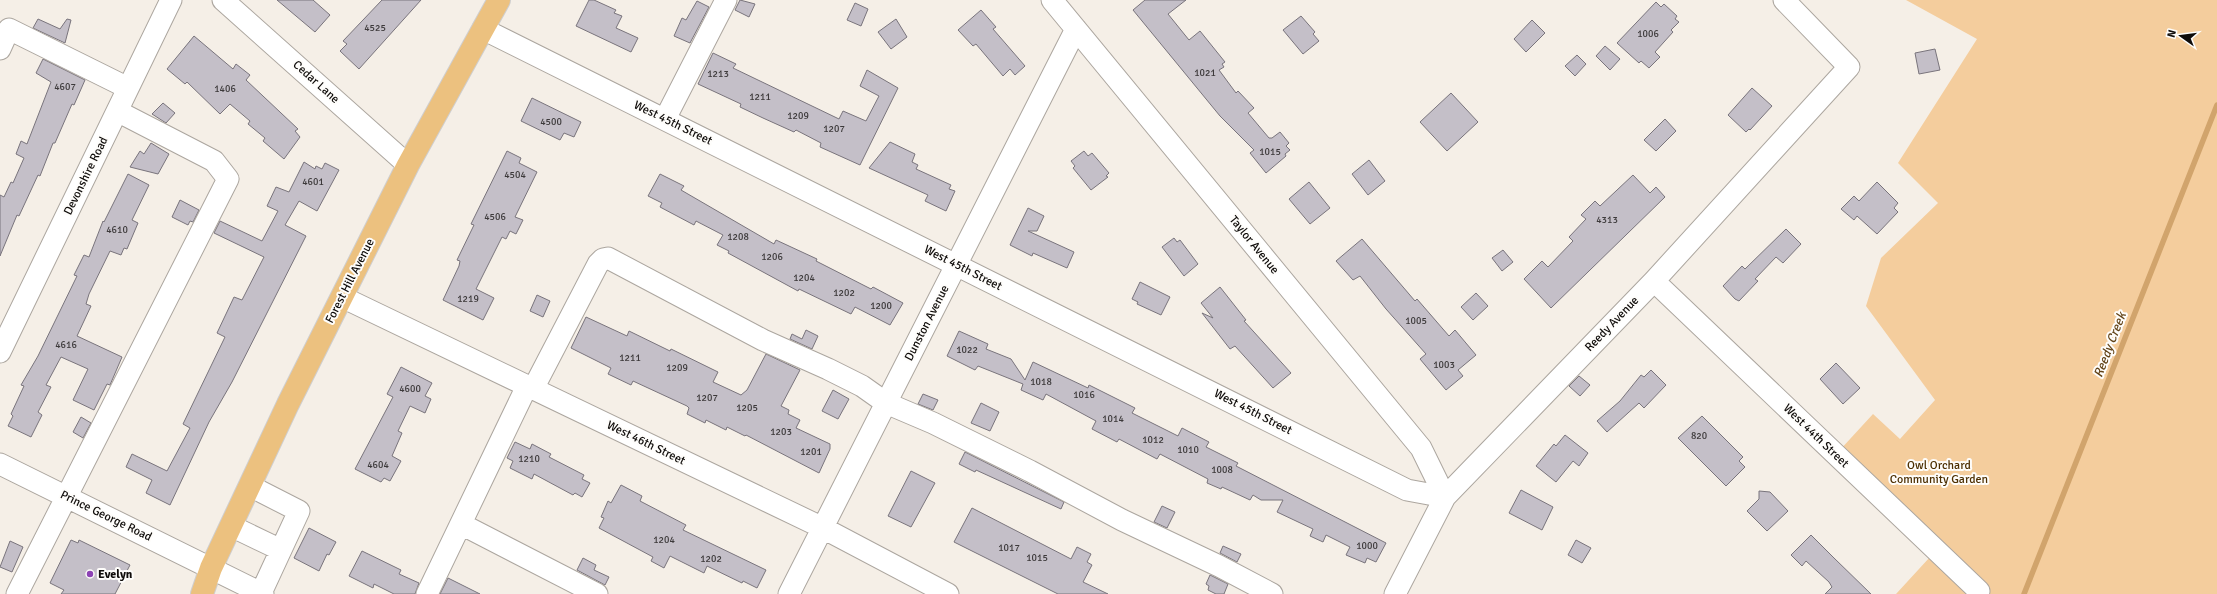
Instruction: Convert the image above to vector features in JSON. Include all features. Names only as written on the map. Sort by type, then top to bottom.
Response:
[{"type":"main road","name":"Forest Hill Avenue","points":[[202,594],[211,568],[288,404],[408,165],[499,0]]},
{"type":"main road","name":"Forest Hill Avenue","points":[[194,594],[211,568]]},
{"type":"street","name":"Devonshire Road","points":[[0,352],[171,0]]},
{"type":"street","name":"Cedar Lane","points":[[223,0],[408,165]]},
{"type":"street","points":[[665,119],[726,0]]},
{"type":"street","name":"Taylor Avenue","points":[[1052,0],[1421,448],[1445,497]]},
{"type":"street","name":"Reedy Avenue","points":[[1395,594],[1445,497],[1654,281],[1849,67],[1784,0]]},
{"type":"street","points":[[0,49],[10,29],[128,88]]},
{"type":"street","name":"West 45th Street","points":[[483,29],[1407,490],[1445,497]]},
{"type":"street","name":"Dunston Avenue","points":[[789,594],[821,528],[1076,30]]},
{"type":"street","points":[[17,594],[228,179],[214,162],[117,110]]},
{"type":"street","points":[[427,594],[530,387],[598,264],[603,259],[608,258],[763,340],[862,386],[886,403],[933,423],[1030,471],[1122,520],[1219,566],[1272,594]]},
{"type":"street","name":"West 44th Street","points":[[1654,281],[1979,592]]},
{"type":"street","name":"West 46th Street","points":[[342,297],[821,528],[948,594]]},
{"type":"street","name":"Prince George Road","points":[[0,464],[262,593]]},
{"type":"street","points":[[250,486],[299,511],[262,593]]},
{"type":"street","points":[[461,524],[597,594]]},
{"type":"street","points":[[231,526],[281,550]]},
{"type":"green space","name":"Owl Orchard Community Garden","points":[[1906,0],[2217,0],[2217,594],[1896,594],[1941,545],[1839,451],[1873,414],[1900,439],[1935,400],[1866,306],[1881,258],[1938,203],[1898,163],[1977,39]]},
{"type":"building","points":[[277,0],[313,0],[330,15],[315,32]]},
{"type":"building","points":[[382,0],[421,0],[359,69],[340,51],[347,44],[343,41]]},
{"type":"building","points":[[589,0],[594,0],[616,10],[614,13],[622,16],[616,28],[638,38],[631,52],[576,26]]},
{"type":"building","points":[[740,0],[755,4],[749,17],[735,10]]},
{"type":"building","points":[[1145,0],[1186,0],[1168,14],[1189,40],[1200,31],[1225,62],[1222,64],[1224,67],[1219,70],[1236,93],[1238,91],[1254,108],[1248,113],[1269,138],[1272,138],[1280,132],[1289,143],[1286,146],[1290,150],[1285,154],[1286,156],[1266,173],[1250,153],[1254,150],[1220,116],[1133,10]]},
{"type":"building","points":[[697,1],[709,7],[690,43],[674,36],[682,18],[686,20]]},
{"type":"building","points":[[1656,2],[1661,7],[1664,4],[1677,16],[1675,19],[1679,22],[1671,30],[1673,32],[1655,52],[1660,57],[1649,68],[1641,61],[1639,63],[1617,43]]},
{"type":"building","points":[[855,3],[868,9],[861,26],[847,20]]},
{"type":"building","points":[[981,10],[996,27],[993,29],[1025,66],[1015,75],[1010,69],[1003,76],[976,44],[973,46],[958,30]]},
{"type":"building","points":[[1301,16],[1315,32],[1313,34],[1319,41],[1303,54],[1283,30]]},
{"type":"building","points":[[38,19],[60,29],[67,19],[71,20],[65,43],[33,28]]},
{"type":"building","points":[[896,19],[907,37],[891,49],[878,32]]},
{"type":"building","points":[[1532,20],[1545,33],[1526,52],[1514,39]]},
{"type":"building","points":[[194,36],[233,69],[236,64],[250,75],[246,80],[298,129],[295,131],[300,137],[284,159],[263,141],[265,138],[248,124],[250,121],[230,104],[220,114],[187,82],[185,84],[167,69]]},
{"type":"building","points":[[1605,46],[1620,59],[1610,70],[1596,56]]},
{"type":"building","points":[[1935,49],[1940,70],[1919,74],[1915,53]]},
{"type":"building","points":[[713,53],[736,64],[733,68],[839,119],[843,111],[866,121],[879,96],[860,86],[867,70],[898,88],[860,165],[820,147],[821,143],[796,130],[794,132],[763,118],[740,107],[741,104],[698,84]]},
{"type":"building","points":[[1577,55],[1586,64],[1575,76],[1565,66]]},
{"type":"building","points":[[43,59],[85,80],[74,105],[72,104],[55,143],[53,143],[40,176],[38,175],[19,216],[17,215],[0,256],[0,195],[4,197],[11,182],[13,183],[24,158],[16,154],[21,141],[27,144],[51,82],[36,73]]},
{"type":"building","points":[[1752,88],[1772,106],[1750,130],[1749,129],[1746,132],[1728,115]]},
{"type":"building","points":[[1451,93],[1478,122],[1447,151],[1420,122]]},
{"type":"building","points":[[532,98],[581,122],[574,137],[564,133],[560,140],[521,121]]},
{"type":"building","points":[[163,103],[175,113],[166,123],[152,114]]},
{"type":"building","points":[[1665,119],[1676,131],[1656,151],[1644,140]]},
{"type":"building","points":[[890,142],[915,154],[912,162],[918,165],[916,169],[951,185],[949,189],[955,191],[946,211],[925,201],[928,195],[869,168]]},
{"type":"building","points":[[151,143],[169,154],[158,174],[130,167],[140,151],[144,154]]},
{"type":"building","points":[[507,151],[521,158],[519,163],[537,172],[515,217],[523,220],[516,234],[510,231],[506,239],[502,237],[476,289],[494,298],[483,320],[443,300],[459,266],[460,261],[457,260],[474,225],[471,224]]},
{"type":"building","points":[[1084,151],[1088,156],[1092,153],[1109,173],[1106,176],[1108,177],[1091,190],[1073,168],[1075,166],[1071,161]]},
{"type":"building","points":[[1369,160],[1385,181],[1368,195],[1352,174]]},
{"type":"building","points":[[304,162],[315,169],[316,166],[322,169],[325,163],[339,170],[317,211],[299,201],[285,225],[306,236],[232,382],[209,422],[170,505],[146,493],[152,480],[126,467],[132,454],[167,471],[190,428],[183,424],[225,337],[217,333],[234,297],[242,300],[264,257],[214,233],[220,221],[262,241],[278,211],[267,206],[276,187],[289,192]]},
{"type":"building","points":[[128,174],[149,185],[132,220],[138,223],[127,249],[124,248],[121,255],[110,251],[89,294],[86,304],[91,306],[77,336],[122,357],[110,385],[107,384],[94,410],[73,400],[88,369],[61,357],[46,385],[51,387],[38,412],[42,415],[31,437],[8,426],[13,416],[11,414],[24,386],[21,385],[38,356],[77,276],[74,275],[84,255],[89,257],[103,221],[104,222]]},
{"type":"building","points":[[660,174],[684,186],[681,190],[774,244],[776,240],[817,259],[816,261],[871,289],[873,287],[903,303],[890,325],[855,307],[851,314],[799,289],[798,291],[728,253],[729,251],[717,245],[723,235],[696,221],[694,225],[660,207],[662,203],[648,196]]},
{"type":"building","points":[[1633,175],[1650,193],[1656,187],[1665,197],[1551,308],[1524,279],[1542,261],[1548,267],[1573,241],[1569,237],[1586,219],[1581,215],[1595,201],[1600,206]]},
{"type":"building","points":[[1309,182],[1330,208],[1310,224],[1289,199]]},
{"type":"building","points":[[1877,182],[1898,203],[1894,208],[1898,212],[1877,234],[1857,216],[1854,220],[1841,209],[1854,196],[1859,201]]},
{"type":"building","points":[[180,200],[199,210],[193,222],[190,221],[188,225],[172,217]]},
{"type":"building","points":[[1028,208],[1044,216],[1037,231],[1028,231],[1074,252],[1067,268],[1033,253],[1032,256],[1010,245]]},
{"type":"building","points":[[1786,229],[1801,244],[1783,263],[1776,257],[1755,279],[1758,281],[1739,301],[1735,299],[1723,286],[1742,266],[1745,269]]},
{"type":"building","points":[[1174,238],[1177,242],[1180,240],[1198,264],[1184,276],[1162,247]]},
{"type":"building","points":[[1362,239],[1415,301],[1417,299],[1449,336],[1455,330],[1476,355],[1458,370],[1463,376],[1446,390],[1420,359],[1426,354],[1386,309],[1360,276],[1353,280],[1336,261]]},
{"type":"building","points":[[1503,250],[1513,262],[1502,271],[1492,258]]},
{"type":"building","points":[[1140,282],[1170,297],[1161,315],[1137,304],[1138,302],[1132,299]]},
{"type":"building","points":[[1220,287],[1246,320],[1244,321],[1291,373],[1273,388],[1235,346],[1230,349],[1202,313],[1213,318],[1201,303]]},
{"type":"building","points":[[1476,293],[1488,306],[1473,320],[1461,307]]},
{"type":"building","points":[[537,295],[550,301],[543,317],[530,311]]},
{"type":"building","points":[[586,317],[627,336],[629,331],[670,351],[671,349],[718,372],[713,382],[741,395],[747,390],[766,354],[800,370],[781,406],[789,410],[788,414],[800,420],[796,428],[830,444],[830,449],[819,473],[746,435],[745,436],[727,427],[726,430],[706,420],[705,423],[687,414],[689,408],[687,406],[633,381],[631,385],[608,374],[611,368],[571,348]]},
{"type":"building","points":[[806,330],[818,336],[812,349],[790,339],[792,334],[802,339]]},
{"type":"building","points":[[959,331],[988,344],[986,349],[1011,359],[1025,380],[1033,362],[1088,388],[1089,385],[1135,408],[1132,413],[1178,436],[1182,428],[1209,442],[1206,447],[1238,463],[1236,466],[1386,543],[1376,562],[1367,558],[1365,563],[1346,555],[1350,547],[1326,535],[1323,542],[1310,536],[1313,529],[1277,512],[1283,500],[1261,500],[1253,495],[1250,500],[1222,487],[1221,489],[1207,483],[1208,479],[1160,454],[1157,459],[1119,439],[1117,442],[1092,429],[1096,421],[1046,394],[1043,400],[1021,390],[1023,384],[978,366],[975,370],[947,356]]},
{"type":"building","points":[[1836,363],[1860,388],[1843,404],[1820,379]]},
{"type":"building","points":[[401,367],[432,383],[425,396],[431,399],[425,413],[410,406],[398,431],[402,433],[392,456],[401,461],[390,481],[384,478],[381,482],[355,469],[393,397],[387,394]]},
{"type":"building","points":[[1651,370],[1666,385],[1644,408],[1639,403],[1607,432],[1597,421],[1620,401],[1641,375],[1644,377]]},
{"type":"building","points":[[1579,376],[1590,385],[1580,396],[1569,386]]},
{"type":"building","points":[[833,390],[849,399],[838,419],[822,411]]},
{"type":"building","points":[[923,394],[938,400],[933,410],[918,404]]},
{"type":"building","points":[[981,403],[999,412],[990,431],[971,423]]},
{"type":"building","points":[[1702,416],[1743,457],[1739,461],[1745,467],[1726,486],[1678,438]]},
{"type":"building","points":[[81,417],[91,423],[83,438],[73,432]]},
{"type":"building","points":[[1565,435],[1588,453],[1579,466],[1573,461],[1556,482],[1536,466],[1554,444],[1556,446]]},
{"type":"building","points":[[515,442],[530,449],[532,444],[551,454],[549,457],[584,475],[582,479],[590,483],[582,497],[575,493],[573,495],[534,474],[532,479],[510,468],[513,461],[507,458]]},
{"type":"building","points":[[965,452],[1064,502],[1061,509],[976,470],[975,472],[959,464]]},
{"type":"building","points":[[911,471],[935,483],[911,527],[888,516]]},
{"type":"building","points":[[621,485],[642,496],[640,501],[686,525],[683,530],[766,570],[757,588],[743,581],[742,583],[707,566],[704,573],[670,556],[664,568],[651,561],[653,557],[599,528],[604,518],[601,517],[608,501],[611,503]]},
{"type":"building","points":[[1521,490],[1553,507],[1542,530],[1509,513]]},
{"type":"building","points":[[1759,491],[1770,492],[1788,511],[1767,531],[1747,511],[1759,499]]},
{"type":"building","points":[[1162,506],[1175,512],[1167,528],[1154,522]]},
{"type":"building","points":[[972,508],[1071,559],[1077,547],[1091,554],[1087,562],[1092,565],[1083,582],[1108,594],[1058,594],[954,542]]},
{"type":"building","points":[[309,528],[336,542],[329,555],[327,554],[319,571],[294,558]]},
{"type":"building","points":[[1811,535],[1871,594],[1825,594],[1832,587],[1829,582],[1806,561],[1802,566],[1791,555]]},
{"type":"building","name":"Evelyn","points":[[71,540],[78,543],[79,540],[130,565],[115,594],[61,594],[64,590],[50,583]]},
{"type":"building","points":[[1576,540],[1591,548],[1582,563],[1568,555]]},
{"type":"building","points":[[10,541],[23,547],[12,572],[0,567]]},
{"type":"building","points":[[1223,546],[1241,554],[1237,562],[1220,553]]},
{"type":"building","points":[[362,551],[401,570],[399,574],[419,583],[415,594],[394,594],[374,584],[373,588],[349,576]]},
{"type":"building","points":[[583,558],[596,565],[594,570],[609,577],[605,585],[577,570]]},
{"type":"building","points":[[1210,575],[1228,584],[1224,594],[1216,594],[1208,590],[1209,586],[1206,584]]},
{"type":"building","points":[[448,578],[480,594],[440,594]]},
{"type":"waterway","name":"Reedy Creek","points":[[2024,594],[2217,105]]},
{"type":"place","name":"Evelyn","points":[[90,574]]}]
